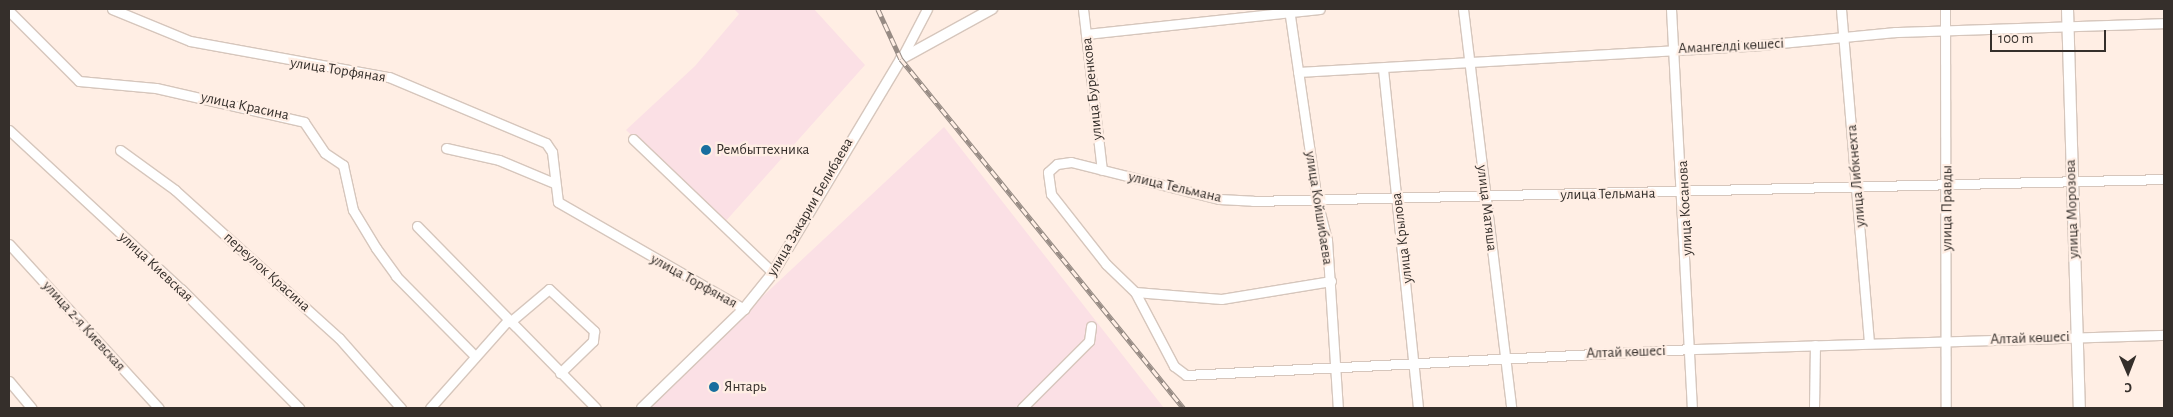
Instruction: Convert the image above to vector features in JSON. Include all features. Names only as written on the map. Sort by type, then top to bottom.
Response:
[{"type":"main road","name":"улица Морозова","points":[[2067,9],[2078,408]]},
{"type":"street","name":"улица Торфяная","points":[[112,9],[190,41],[398,80],[551,146],[554,183],[558,202],[744,309]]},
{"type":"street","points":[[901,58],[927,9]]},
{"type":"street","points":[[901,58],[992,9]]},
{"type":"street","name":"улица Буренкова","points":[[1083,9],[1102,170]]},
{"type":"street","points":[[1086,34],[1290,10],[1320,9]]},
{"type":"street","name":"улица Матяша","points":[[1463,9],[1468,65],[1486,195],[1511,408]]},
{"type":"street","name":"улица Косанова","points":[[1671,9],[1676,49],[1684,193],[1692,350],[1692,408]]},
{"type":"street","name":"улица Либкнехта","points":[[1841,9],[1869,343]]},
{"type":"street","name":"улица Правды","points":[[1945,9],[1947,186],[1946,408]]},
{"type":"street","name":"улица Красина","points":[[9,10],[79,81],[156,88],[304,122],[324,153],[343,165],[353,210],[381,255],[475,356]]},
{"type":"street","name":"улица Койшибаева","points":[[1290,10],[1317,201],[1331,281],[1338,408]]},
{"type":"street","name":"Амангелді көшесі","points":[[1298,72],[1468,65],[1946,30],[2164,23]]},
{"type":"street","name":"улица Закарии Белибаева","points":[[642,408],[744,309],[772,273],[901,58]]},
{"type":"street","name":"улица Крылова","points":[[1383,69],[1417,362],[1418,408]]},
{"type":"street","name":"улица Киевская","points":[[9,130],[181,290],[299,408]]},
{"type":"street","points":[[633,140],[772,273]]},
{"type":"street","points":[[446,148],[499,160],[554,183]]},
{"type":"street","name":"переулок Красина","points":[[120,150],[169,185],[339,338],[401,408]]},
{"type":"street","name":"улица Тельмана","points":[[1057,164],[1071,162],[1219,199],[1317,201],[1486,195],[1684,193],[2164,179]]},
{"type":"street","name":"Алтай көшесі","points":[[1057,164],[1048,172],[1051,194],[1106,264],[1135,292],[1174,366],[1186,375],[1505,357],[1869,343],[2164,335]]},
{"type":"street","points":[[417,226],[596,408]]},
{"type":"street","name":"улица 2-я Киевская","points":[[9,244],[159,408]]},
{"type":"street","points":[[1135,292],[1221,299],[1331,281]]},
{"type":"street","points":[[430,408],[475,356],[509,321],[549,289],[594,331],[593,341],[560,373]]},
{"type":"street","points":[[1022,408],[1089,342],[1091,326]]},
{"type":"street","points":[[1814,345],[1814,408]]},
{"type":"street","points":[[9,381],[32,408]]},
{"type":"shaded area","points":[[734,9],[814,9],[865,65],[724,223],[626,130],[695,66],[739,14]]},
{"type":"shaded area","points":[[944,127],[1164,408],[643,408]]},
{"type":"railway","points":[[878,9],[901,59],[1184,408]]},
{"type":"place","name":"Рембыттехника","points":[[706,150]]},
{"type":"place","name":"Янтарь","points":[[714,387]]}]
